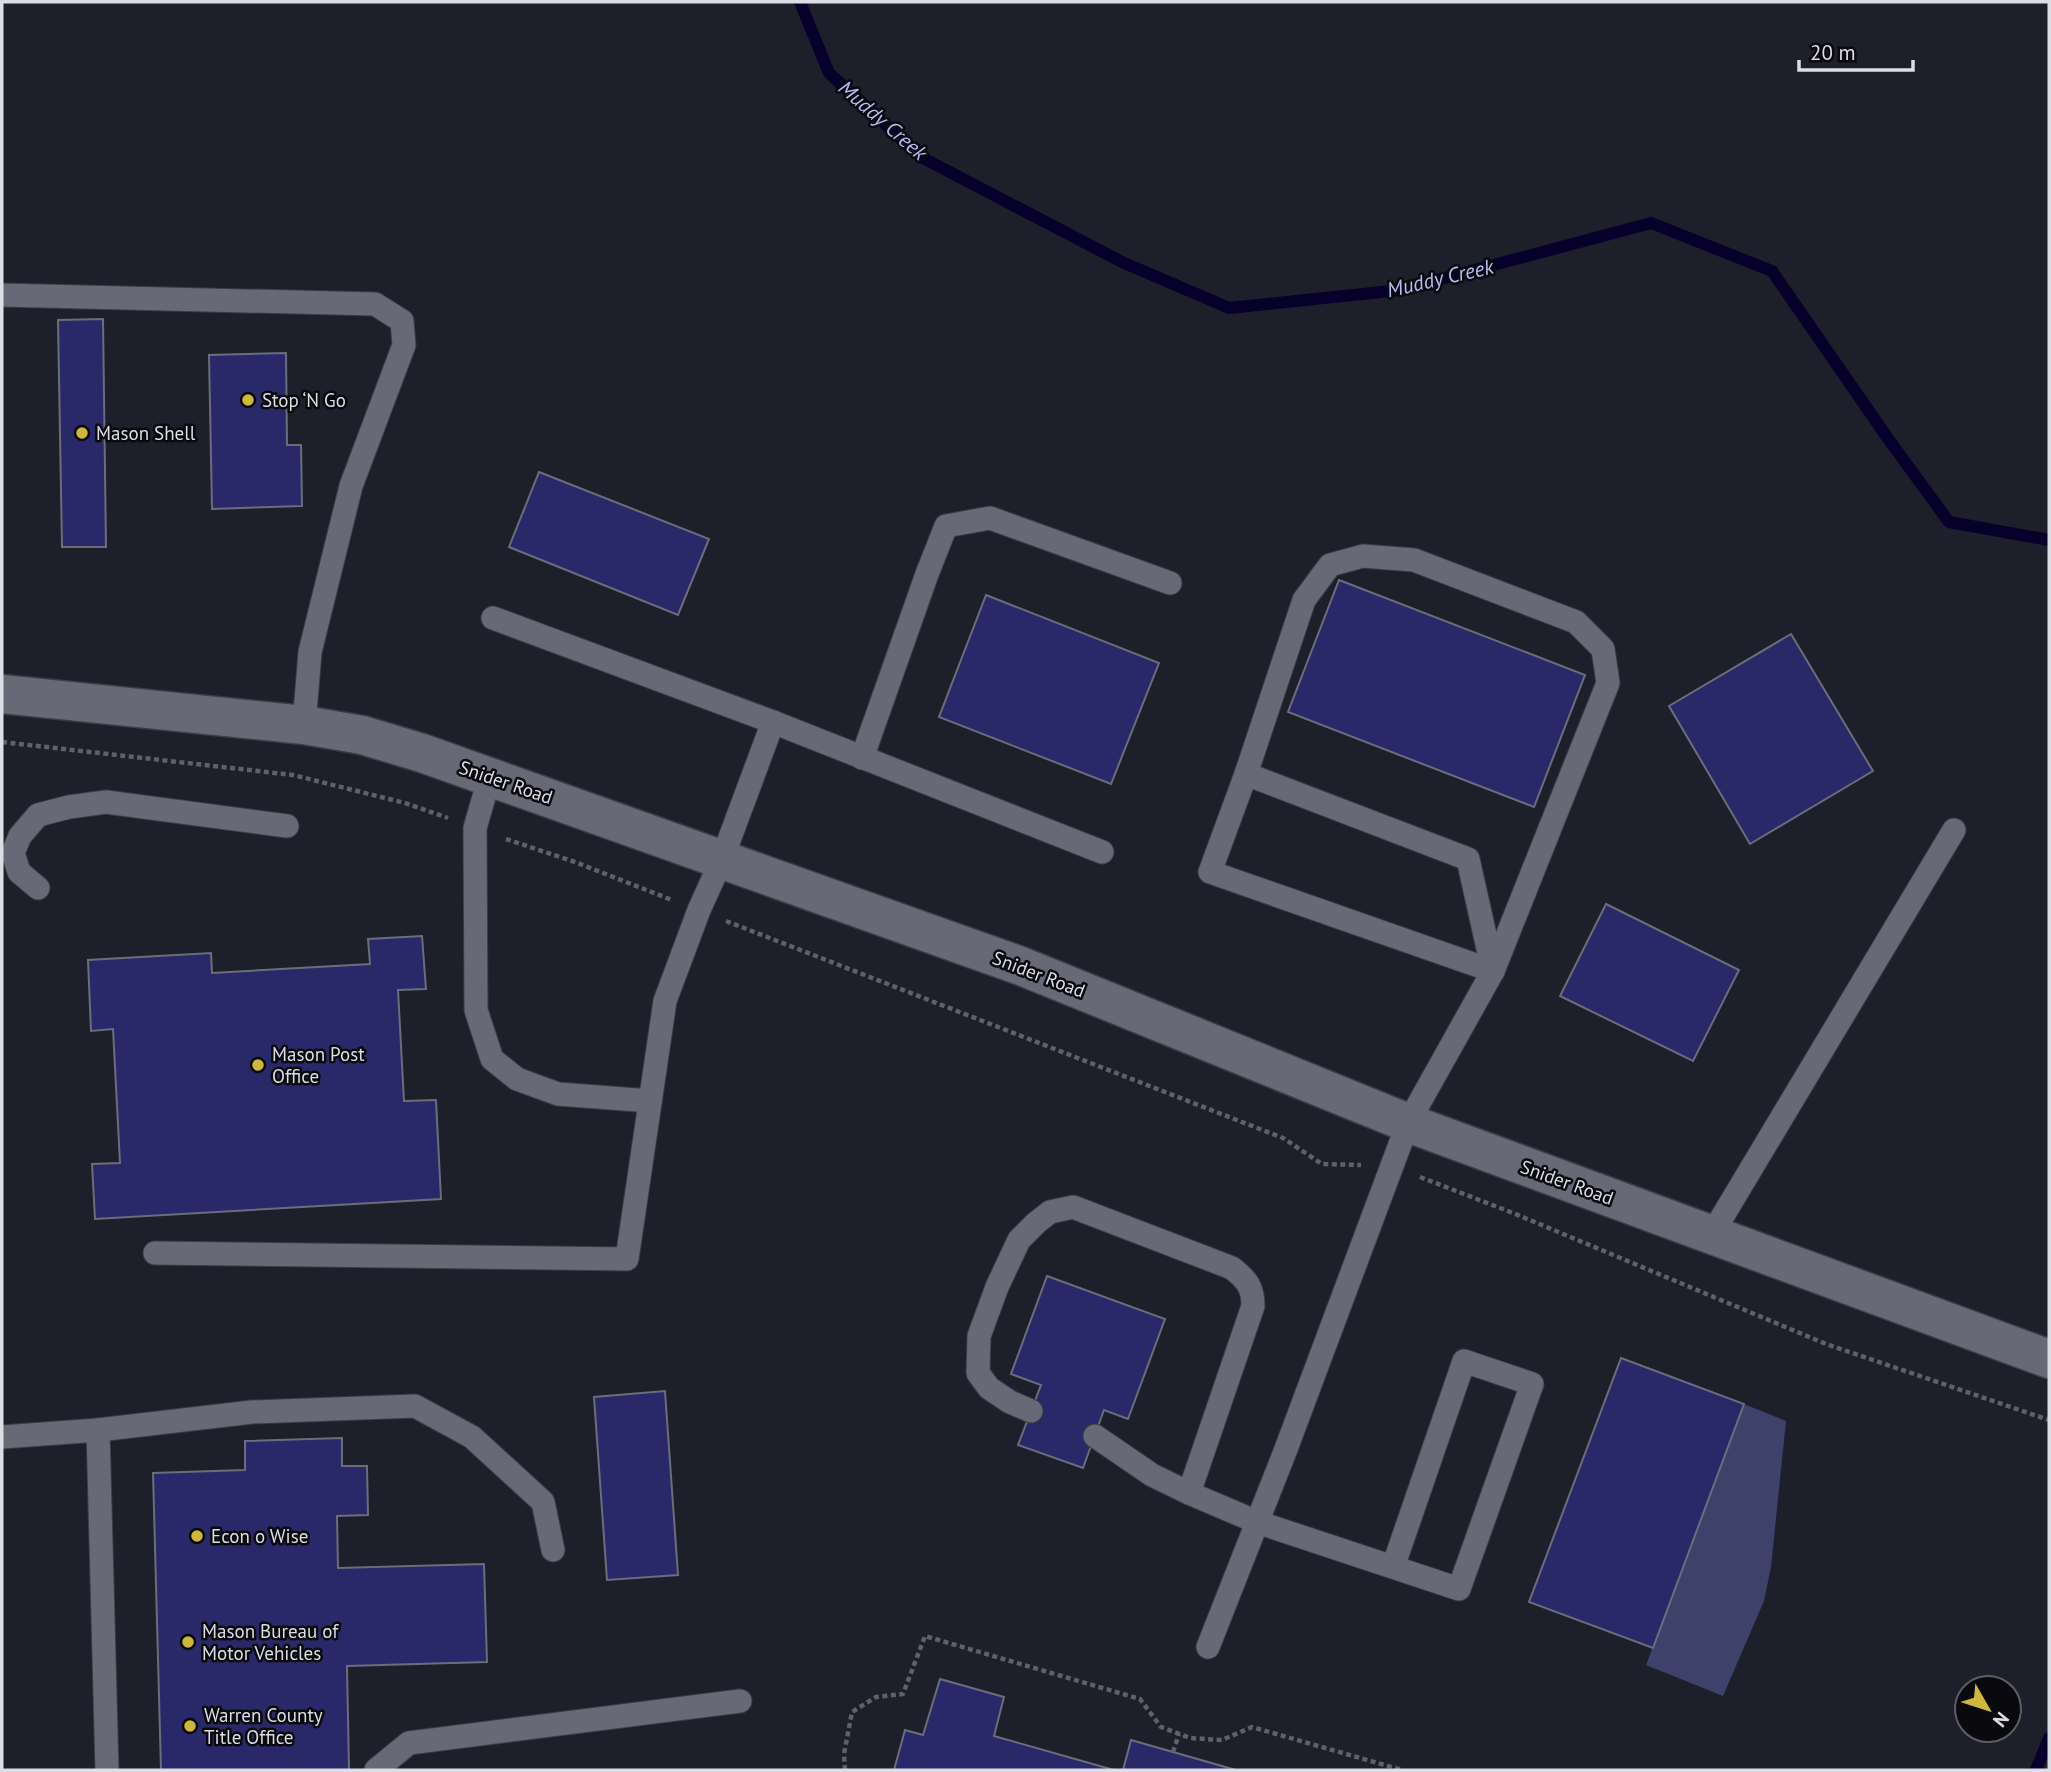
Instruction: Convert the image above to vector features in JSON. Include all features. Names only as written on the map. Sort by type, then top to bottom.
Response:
[{"type":"street","name":"Snider Road","points":[[2,694],[304,725],[362,735],[490,776],[1021,966],[1408,1124],[2049,1359]]},
{"type":"lane","points":[[2,295],[375,304],[402,321],[404,345],[351,486],[310,652],[304,725]]},
{"type":"lane","points":[[862,758],[946,526],[990,518],[1170,583]]},
{"type":"lane","points":[[1208,1647],[1408,1124],[1493,971],[1608,682],[1603,649],[1576,622],[1413,560],[1363,556],[1330,565],[1304,600],[1210,872],[1493,971]]},
{"type":"lane","points":[[493,618],[773,722],[1102,852]]},
{"type":"lane","points":[[155,1253],[627,1259],[665,1001],[773,722]]},
{"type":"lane","points":[[1245,774],[1468,859],[1493,971]]},
{"type":"lane","points":[[490,776],[475,828],[476,1010],[492,1059],[517,1079],[558,1094],[650,1101]]},
{"type":"lane","points":[[38,888],[19,872],[13,853],[20,836],[38,815],[69,807],[106,802],[286,826]]},
{"type":"lane","points":[[1712,1234],[1954,830]]},
{"type":"lane","points":[[1031,1411],[1010,1402],[989,1388],[978,1373],[979,1336],[997,1287],[1019,1240],[1050,1212],[1073,1208],[1232,1268],[1244,1278],[1253,1293],[1253,1306],[1189,1493]]},
{"type":"lane","points":[[1095,1436],[1152,1475],[1257,1522],[1393,1567],[1460,1589],[1532,1384],[1464,1361],[1393,1567]]},
{"type":"lane","points":[[2,1437],[98,1430],[252,1412],[415,1406],[472,1437],[543,1502],[553,1550]]},
{"type":"lane","points":[[98,1430],[107,1770]]},
{"type":"lane","points":[[376,1770],[409,1743],[740,1701]]},
{"type":"path","points":[[2,742],[293,775],[405,803],[575,862],[1283,1138],[1322,1164],[1391,1166],[1513,1213],[1826,1344],[2049,1420]]},
{"type":"path","points":[[845,1770],[844,1754],[852,1712],[876,1697],[903,1694],[925,1636],[1140,1699],[1161,1727],[1190,1738],[1222,1740],[1252,1727],[1402,1770]]},
{"type":"path","points":[[1173,1752],[1179,1734]]},
{"type":"shaded area","points":[[1744,1404],[1786,1421],[1771,1567],[1764,1601],[1723,1696],[1646,1665]]},
{"type":"building","name":"Mason Shell","points":[[103,319],[106,547],[62,547],[58,320]]},
{"type":"building","name":"Stop ‘N Go","points":[[286,353],[287,445],[301,445],[302,506],[212,509],[209,355]]},
{"type":"building","points":[[539,472],[709,539],[678,615],[509,547]]},
{"type":"building","points":[[1339,580],[1585,675],[1534,807],[1288,712]]},
{"type":"building","points":[[986,595],[1159,663],[1111,784],[939,717]]},
{"type":"building","points":[[1791,634],[1873,771],[1750,844],[1669,706]]},
{"type":"building","points":[[1606,904],[1739,970],[1693,1061],[1560,996]]},
{"type":"building","name":"Mason Post Office","points":[[422,936],[426,989],[398,990],[404,1101],[436,1100],[441,1199],[95,1219],[92,1164],[120,1163],[113,1029],[91,1031],[88,960],[211,953],[212,973],[370,964],[368,939]]},
{"type":"building","points":[[1047,1276],[1165,1319],[1128,1419],[1104,1410],[1083,1468],[1018,1445],[1041,1385],[1011,1374]]},
{"type":"building","points":[[1621,1358],[1744,1404],[1653,1648],[1529,1602]]},
{"type":"building","points":[[665,1391],[678,1575],[607,1580],[594,1397]]},
{"type":"building","points":[[342,1438],[342,1466],[367,1466],[368,1515],[337,1516],[338,1568],[484,1564],[487,1662],[347,1666],[349,1770],[161,1770],[153,1473],[245,1470],[245,1441]]},
{"type":"building","points":[[940,1679],[1004,1697],[994,1736],[1114,1770],[894,1770],[905,1730],[923,1735]]},
{"type":"building","points":[[1131,1740],[1236,1770],[1123,1770]]},
{"type":"waterway","name":"Muddy Creek","points":[[800,2],[829,73],[921,157],[1122,262],[1229,308],[1400,290],[1651,223],[1772,271],[1949,522],[2049,540]]},
{"type":"waterway","name":"Muddy Creek","points":[[2036,1770],[2049,1738]]},
{"type":"place","name":"Stop ‘N Go","points":[[248,400]]},
{"type":"place","name":"Mason Shell","points":[[82,433]]},
{"type":"place","name":"Mason Post Office","points":[[258,1065]]},
{"type":"place","name":"Econ o Wise","points":[[197,1536]]},
{"type":"place","name":"Mason Bureau of Motor Vehicles","points":[[188,1642]]},
{"type":"place","name":"Warren County Title Office","points":[[190,1726]]}]
